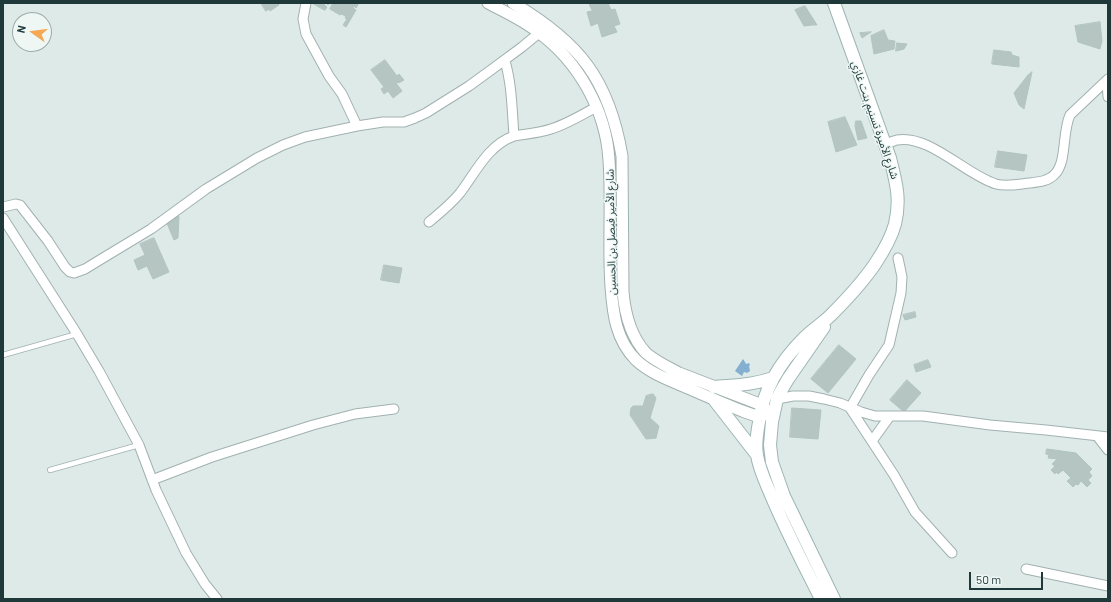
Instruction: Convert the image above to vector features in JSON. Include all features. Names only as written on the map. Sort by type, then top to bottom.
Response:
[{"type":"main road","name":"شارع الأميرة تسنيم بنت غازي","points":[[821,599],[778,512],[764,478],[757,455],[757,441],[766,414],[773,378],[803,338],[831,315],[866,277],[892,234],[897,212],[898,191],[890,158],[834,3]]},
{"type":"main road","name":"شارع الأميرة تسنيم بنت غازي","points":[[831,315],[788,379],[777,400],[766,414],[772,462],[775,472],[800,529],[834,599]]},
{"type":"main road","points":[[714,387],[748,385],[773,378]]},
{"type":"main road","points":[[715,401],[757,455]]},
{"type":"street","points":[[306,3],[303,19],[306,34],[329,76],[342,94],[357,126]]},
{"type":"street","name":"شارع الأمير فيصل بن الحسين","points":[[488,3],[539,32],[557,47],[580,76],[596,107],[604,128],[609,160],[610,277],[614,316],[617,330],[629,350],[636,359],[656,374],[715,401],[744,412],[766,414]]},
{"type":"street","name":"شارع الأمير فيصل بن الحسين","points":[[513,3],[550,27],[573,47],[591,70],[610,107],[618,134],[622,156],[623,292],[626,317],[634,335],[647,353],[678,373],[714,387],[766,414]]},
{"type":"street","points":[[3,207],[16,204],[20,205],[48,241],[64,267],[70,272],[74,273],[103,258],[151,228],[206,189],[289,142],[305,137],[357,126],[383,122],[404,122],[415,118],[463,89],[505,60],[539,32]]},
{"type":"street","points":[[505,60],[511,90],[514,136]]},
{"type":"street","points":[[885,144],[896,140],[907,140],[922,143],[986,180],[1000,184],[1007,185],[1043,182],[1055,175],[1059,169],[1062,160],[1065,129],[1070,115],[1107,80]]},
{"type":"street","points":[[1107,80],[1108,97]]},
{"type":"street","points":[[429,222],[459,194],[486,156],[506,139],[514,136],[550,130],[596,107]]},
{"type":"street","points":[[3,218],[77,334],[139,445],[152,480],[186,553],[216,599]]},
{"type":"street","points":[[850,408],[868,375],[889,345],[901,293],[902,277],[898,258]]},
{"type":"street","points":[[777,400],[793,396],[809,396],[840,403],[868,414],[883,416],[933,417],[1108,437]]},
{"type":"street","points":[[850,408],[894,475],[915,512],[952,553]]},
{"type":"street","points":[[152,480],[212,457],[313,425],[354,414],[394,409]]},
{"type":"street","points":[[872,442],[890,416]]},
{"type":"street","points":[[1097,436],[1108,450]]},
{"type":"street","points":[[1026,569],[1108,586]]},
{"type":"lane","points":[[3,355],[77,334]]},
{"type":"lane","points":[[50,470],[139,445]]},
{"type":"water","points":[[743,359],[746,364],[749,363],[750,371],[747,373],[744,372],[742,376],[735,371]]},
{"type":"building","points":[[261,3],[267,3],[268,5],[278,3],[279,5],[270,11],[269,9],[266,11]]},
{"type":"building","points":[[312,3],[326,3],[324,5],[327,7],[325,10]]},
{"type":"building","points":[[333,3],[359,3],[356,8],[354,6],[353,8],[356,10],[346,27],[343,25],[347,19],[345,18],[346,16],[340,15],[330,9]]},
{"type":"building","points":[[589,3],[608,3],[611,10],[615,9],[620,24],[614,26],[617,32],[602,37],[598,23],[591,26],[587,12],[592,11]]},
{"type":"building","points":[[805,6],[817,25],[804,26],[795,10]]},
{"type":"building","points":[[1100,22],[1102,41],[1100,49],[1078,42],[1075,26]]},
{"type":"building","points":[[884,30],[888,40],[895,41],[894,49],[874,54],[871,36]]},
{"type":"building","points":[[871,32],[862,38],[860,33]]},
{"type":"building","points":[[897,43],[907,44],[904,49],[896,51]]},
{"type":"building","points":[[994,50],[1011,52],[1012,55],[1019,57],[1019,67],[992,64]]},
{"type":"building","points":[[385,60],[397,76],[399,74],[404,80],[396,83],[402,91],[393,98],[388,91],[384,94],[381,89],[384,87],[371,70]]},
{"type":"building","points":[[1032,72],[1024,109],[1019,105],[1014,93]]},
{"type":"building","points":[[845,117],[857,145],[836,152],[828,122]]},
{"type":"building","points":[[856,121],[861,121],[867,138],[858,140],[855,126]]},
{"type":"building","points":[[998,151],[1027,155],[1024,171],[995,167]]},
{"type":"building","points":[[177,213],[179,217],[178,238],[174,240],[166,221]]},
{"type":"building","points":[[154,238],[169,272],[153,279],[147,266],[138,270],[134,260],[145,255],[140,244]]},
{"type":"building","points":[[384,265],[402,268],[399,283],[381,280]]},
{"type":"building","points":[[915,312],[916,317],[905,320],[903,315]]},
{"type":"building","points":[[839,345],[856,359],[828,393],[811,379]]},
{"type":"building","points":[[928,360],[931,367],[916,372],[914,365]]},
{"type":"building","points":[[907,380],[921,393],[904,412],[890,400]]},
{"type":"building","points":[[653,394],[656,398],[650,418],[659,426],[656,438],[646,439],[630,415],[631,408],[633,406],[643,406],[646,396]]},
{"type":"building","points":[[792,408],[821,410],[818,439],[790,437]]},
{"type":"building","points":[[1047,449],[1076,453],[1092,469],[1089,472],[1092,476],[1088,480],[1091,483],[1087,487],[1081,481],[1078,485],[1076,484],[1073,487],[1067,481],[1071,478],[1063,470],[1058,474],[1056,472],[1055,474],[1051,470],[1055,466],[1052,464],[1057,459],[1048,458],[1049,455],[1046,454]]}]
